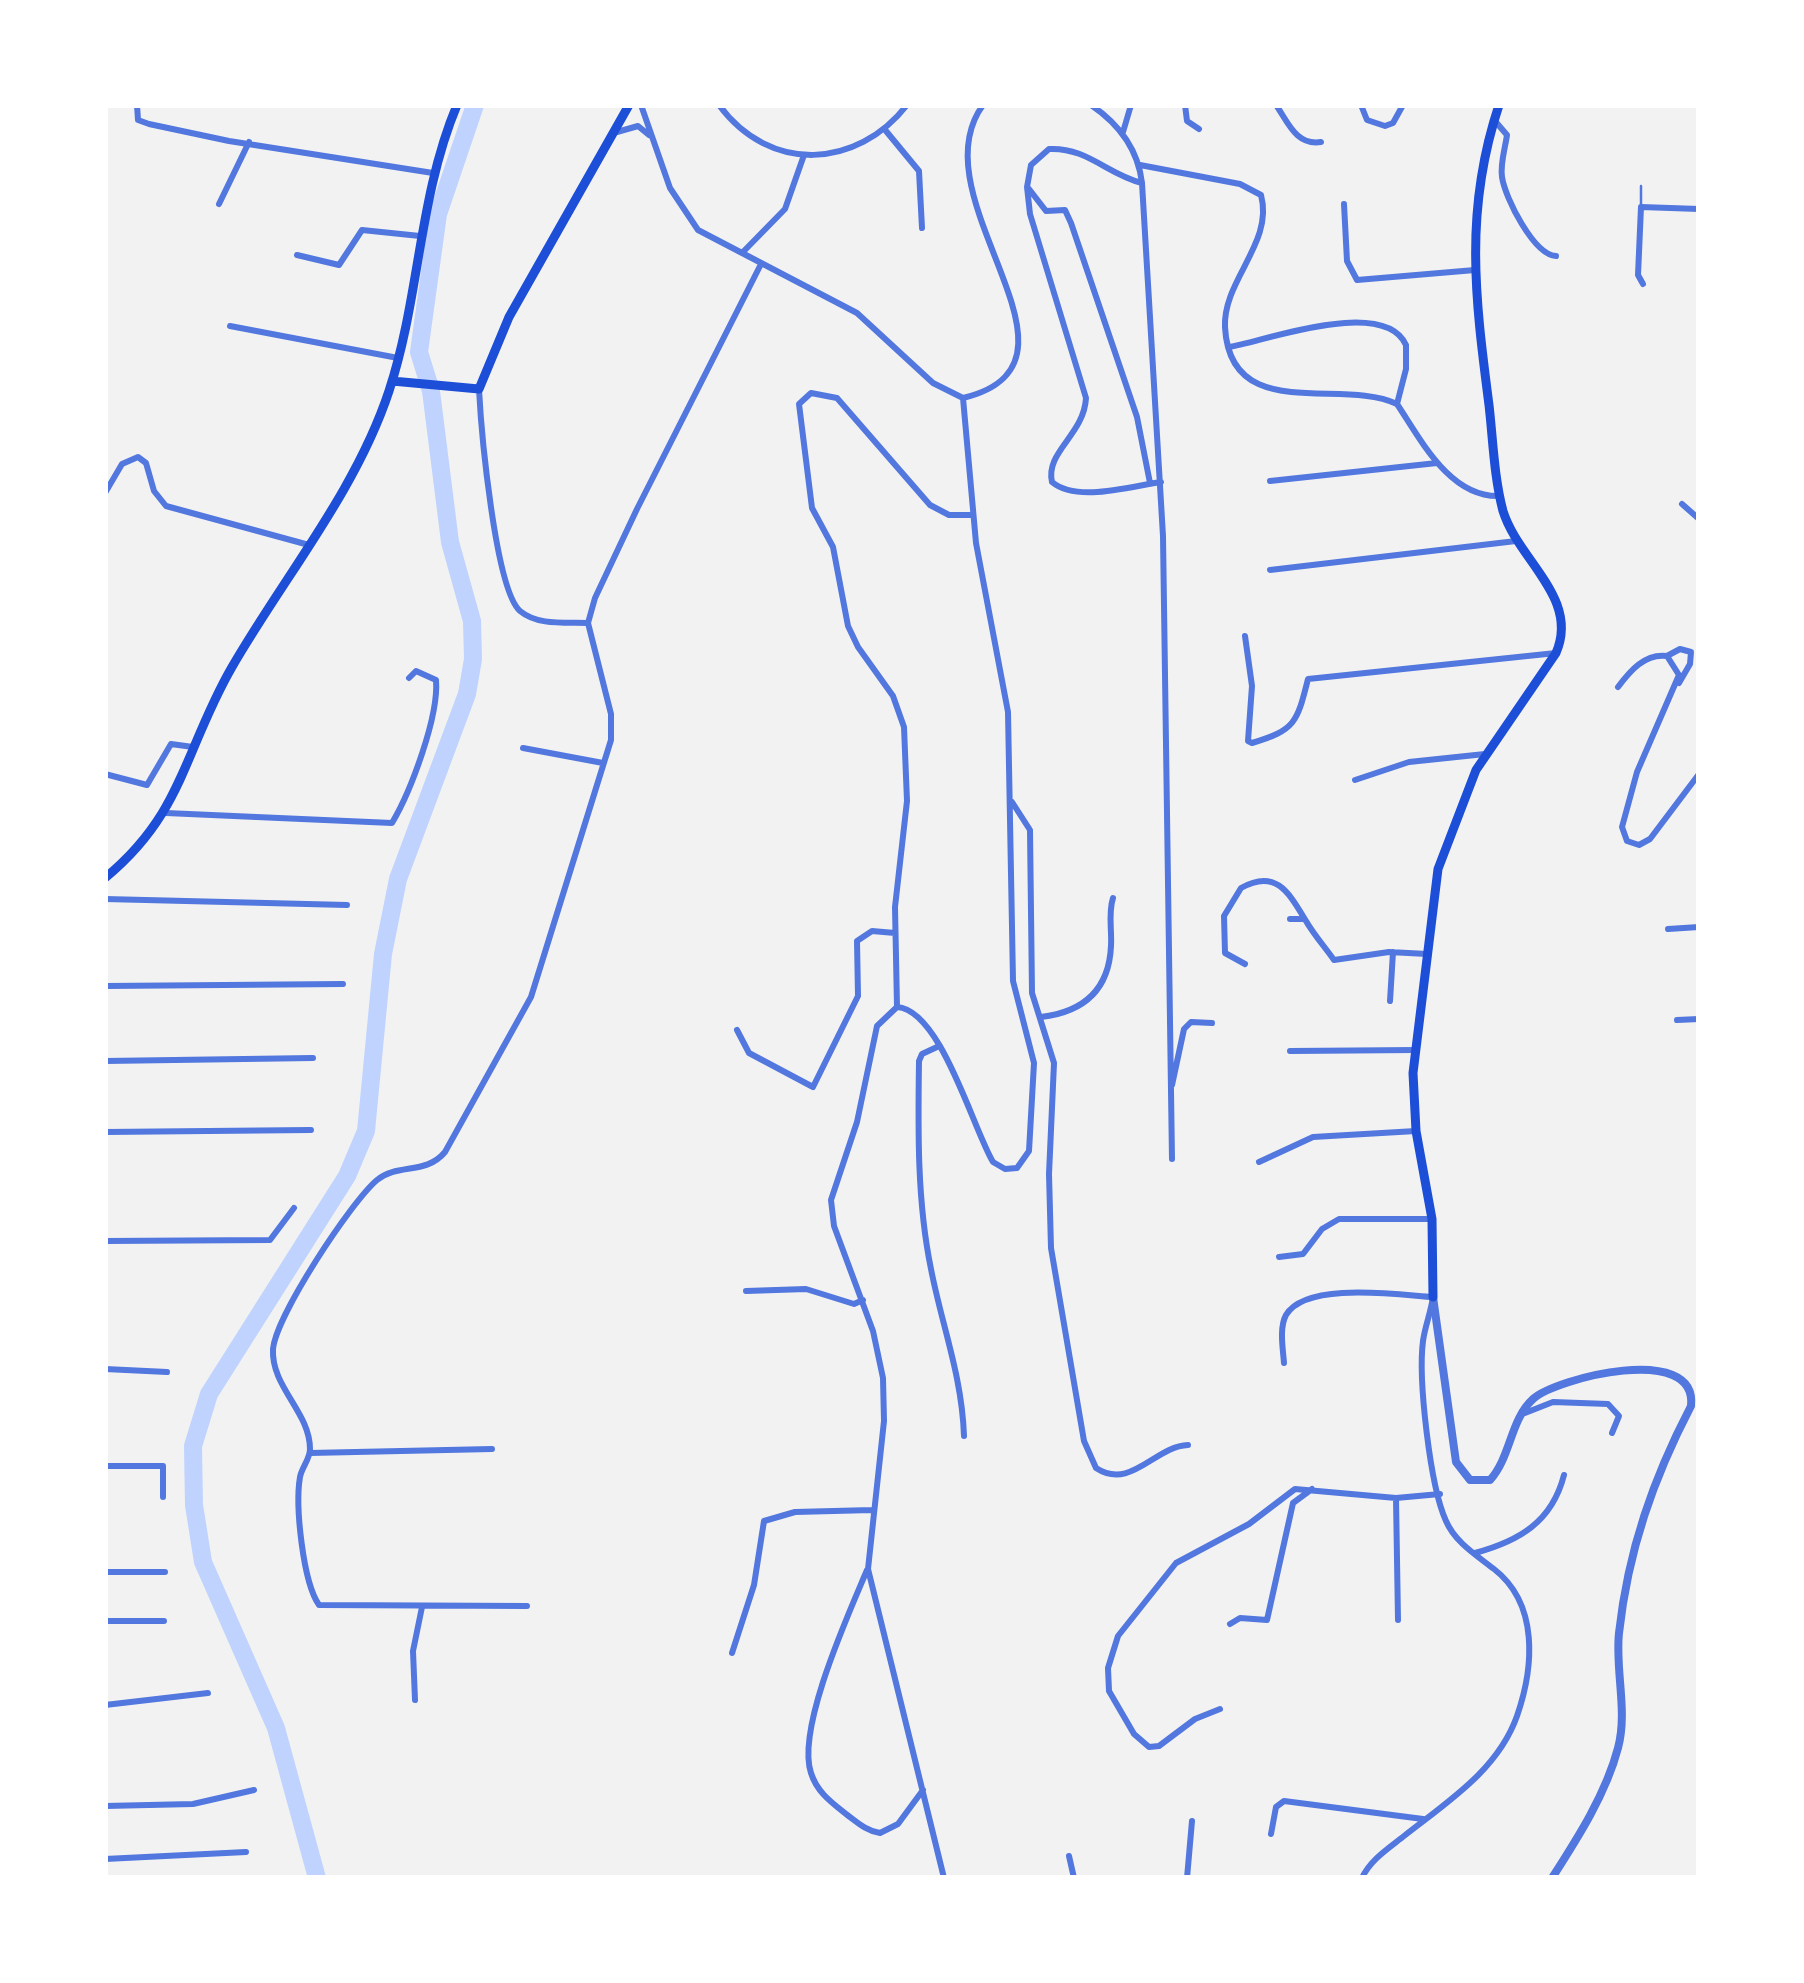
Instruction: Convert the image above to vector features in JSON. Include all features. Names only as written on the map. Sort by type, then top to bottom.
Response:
[{"type":"main road","points":[[105,878],[140,848],[166,814],[192,747],[231,669],[367,445],[392,381],[413,296],[432,172],[457,105]]},
{"type":"main road","points":[[392,381],[479,390],[503,328],[630,105]]},
{"type":"main road","points":[[1433,1297],[1432,1219],[1416,1132],[1416,1050],[1444,848],[1484,754],[1556,653],[1563,632],[1561,610],[1516,541],[1500,496],[1475,270],[1478,175],[1499,105]]},
{"type":"street","points":[[137,105],[138,120],[432,172]]},
{"type":"street","points":[[641,105],[685,216],[698,230],[857,313],[933,383],[963,398],[985,390],[1008,373],[1021,336],[974,206],[971,133],[983,105]]},
{"type":"street","points":[[720,105],[752,136],[804,154],[851,150],[886,131],[908,105]]},
{"type":"street","points":[[1092,105],[1122,132],[1140,164],[1142,183],[1161,482],[1172,912],[1172,1159]]},
{"type":"street","points":[[1122,132],[1131,105]]},
{"type":"street","points":[[1185,105],[1187,121],[1199,129]]},
{"type":"street","points":[[1276,105],[1304,141],[1320,142]]},
{"type":"street","points":[[1362,105],[1368,120],[1385,126],[1394,123],[1403,105]]},
{"type":"street","points":[[1494,120],[1506,136],[1502,178],[1510,203],[1544,252],[1556,256]]},
{"type":"street","points":[[612,136],[622,128],[638,126],[653,140]]},
{"type":"street","points":[[886,131],[919,172],[922,228]]},
{"type":"street","points":[[219,204],[248,142]]},
{"type":"street","points":[[1142,183],[1126,179],[1084,154],[1059,149],[1036,158],[1027,187],[1034,228],[1086,398],[1081,425],[1054,459],[1052,482],[1058,488],[1084,490],[1161,482]]},
{"type":"street","points":[[742,252],[785,210],[804,154]]},
{"type":"street","points":[[1140,164],[1240,184],[1261,194],[1264,211],[1256,244],[1234,289],[1225,320],[1229,348],[1247,377],[1273,390],[1358,394],[1398,404],[1438,463],[1468,490],[1500,496]]},
{"type":"street","points":[[1027,187],[1046,211],[1064,210],[1070,223],[1137,418],[1150,483]]},
{"type":"street","points":[[1344,204],[1347,262],[1358,280],[1475,270]]},
{"type":"street","points":[[1644,284],[1638,275],[1641,208],[1699,209]]},
{"type":"street","points":[[297,256],[340,265],[362,230],[420,236]]},
{"type":"street","points":[[527,1606],[319,1605],[307,1573],[301,1524],[300,1478],[310,1453],[305,1425],[280,1382],[273,1344],[296,1294],[378,1179],[436,1164],[445,1152],[531,997],[610,740],[610,714],[588,623],[594,598],[761,264]]},
{"type":"street","points":[[1229,348],[1303,329],[1363,323],[1387,326],[1406,345],[1406,370],[1398,404]]},
{"type":"street","points":[[230,326],[398,358]]},
{"type":"street","points":[[479,390],[487,478],[512,600],[530,617],[588,623]]},
{"type":"street","points":[[922,1790],[898,1824],[880,1834],[861,1825],[822,1794],[810,1771],[811,1739],[822,1689],[868,1569],[885,1403],[880,1354],[834,1226],[832,1190],[858,1122],[876,1026],[897,1006],[899,846],[907,800],[904,727],[893,696],[848,626],[833,547],[812,508],[799,404],[811,393],[838,398],[930,505],[949,515],[973,515]]},
{"type":"street","points":[[897,1006],[915,1012],[965,1092],[994,1162],[1005,1169],[1022,1165],[1029,1151],[1034,1063],[1013,981],[1012,801],[1006,696],[973,515],[963,398]]},
{"type":"street","points":[[105,493],[122,464],[138,457],[146,462],[154,491],[166,506],[309,545]]},
{"type":"street","points":[[1270,481],[1438,463]]},
{"type":"street","points":[[1682,504],[1699,520]]},
{"type":"street","points":[[1270,570],[1516,541]]},
{"type":"street","points":[[1246,636],[1252,686],[1248,741],[1252,744],[1282,734],[1294,725],[1308,679],[1556,653]]},
{"type":"street","points":[[1618,687],[1650,657],[1666,656],[1680,649],[1691,652],[1690,664],[1655,725],[1637,772],[1622,827],[1627,841],[1639,845],[1650,839],[1699,774]]},
{"type":"street","points":[[1666,656],[1677,670],[1678,684]]},
{"type":"street","points":[[166,814],[392,823],[432,718],[437,693],[436,680],[428,673],[416,672],[409,678]]},
{"type":"street","points":[[105,774],[147,785],[170,744],[192,747]]},
{"type":"street","points":[[524,748],[602,763]]},
{"type":"street","points":[[1355,780],[1399,764],[1484,754]]},
{"type":"street","points":[[1012,801],[1030,830],[1031,973],[1054,1062],[1051,1248],[1088,1458],[1105,1474],[1126,1474],[1166,1450],[1188,1445]]},
{"type":"street","points":[[1245,964],[1225,952],[1224,916],[1230,900],[1253,880],[1277,881],[1295,899],[1304,919],[1334,960],[1393,952],[1427,954]]},
{"type":"street","points":[[1041,1017],[1089,1002],[1097,993],[1109,961],[1113,898]]},
{"type":"street","points":[[105,899],[347,905]]},
{"type":"street","points":[[1290,919],[1304,919]]},
{"type":"street","points":[[1668,930],[1699,927]]},
{"type":"street","points":[[737,1030],[749,1053],[813,1087],[858,996],[857,941],[872,931],[895,933]]},
{"type":"street","points":[[1390,1001],[1393,952]]},
{"type":"street","points":[[105,986],[343,984]]},
{"type":"street","points":[[1677,1020],[1699,1020]]},
{"type":"street","points":[[1170,1094],[1184,1029],[1191,1022],[1212,1023]]},
{"type":"street","points":[[937,1047],[922,1054],[918,1061],[920,1175],[931,1273],[958,1370],[964,1436]]},
{"type":"street","points":[[1290,1051],[1416,1050]]},
{"type":"street","points":[[105,1060],[313,1058]]},
{"type":"street","points":[[105,1132],[311,1130]]},
{"type":"street","points":[[1259,1162],[1313,1137],[1416,1132]]},
{"type":"street","points":[[105,1241],[270,1240],[294,1208]]},
{"type":"street","points":[[1279,1257],[1303,1254],[1322,1229],[1339,1220],[1432,1219]]},
{"type":"street","points":[[746,1291],[806,1289],[854,1304],[863,1300]]},
{"type":"street","points":[[1284,1363],[1284,1324],[1297,1305],[1341,1292],[1433,1297]]},
{"type":"street","points":[[1433,1297],[1456,1462],[1463,1474],[1480,1482],[1490,1480],[1521,1417],[1537,1395],[1641,1368],[1675,1374],[1692,1394],[1652,1488],[1630,1567],[1618,1635],[1620,1743],[1572,1847],[1552,1878]]},
{"type":"street","points":[[1362,1878],[1367,1867],[1485,1768],[1509,1734],[1521,1702],[1530,1652],[1528,1620],[1517,1597],[1502,1577],[1447,1524],[1422,1390],[1422,1342],[1433,1297]]},
{"type":"street","points":[[105,1369],[167,1372]]},
{"type":"street","points":[[1521,1417],[1540,1404],[1595,1401],[1616,1409],[1619,1423],[1612,1433]]},
{"type":"street","points":[[310,1453],[492,1448]]},
{"type":"street","points":[[105,1466],[163,1466],[163,1497]]},
{"type":"street","points":[[1474,1553],[1530,1530],[1555,1499],[1564,1475]]},
{"type":"street","points":[[1230,1624],[1240,1618],[1267,1620],[1293,1503],[1313,1488]]},
{"type":"street","points":[[1220,1709],[1195,1719],[1159,1746],[1142,1742],[1109,1691],[1108,1668],[1118,1636],[1176,1562],[1249,1524],[1296,1489],[1396,1498],[1440,1494]]},
{"type":"street","points":[[1396,1498],[1398,1620]]},
{"type":"street","points":[[732,1653],[754,1585],[764,1522],[795,1512],[872,1510]]},
{"type":"street","points":[[868,1569],[944,1878]]},
{"type":"street","points":[[105,1572],[165,1572]]},
{"type":"street","points":[[415,1700],[413,1651],[426,1607]]},
{"type":"street","points":[[105,1622],[164,1621]]},
{"type":"street","points":[[105,1705],[208,1692]]},
{"type":"street","points":[[105,1806],[193,1804],[254,1790]]},
{"type":"street","points":[[1271,1834],[1276,1807],[1284,1801],[1425,1820]]},
{"type":"street","points":[[1187,1878],[1192,1821]]},
{"type":"street","points":[[105,1859],[246,1852]]},
{"type":"street","points":[[1069,1856],[1074,1878]]},
{"type":"lane","points":[[1641,186],[1641,208]]},
{"type":"waterway","points":[[317,1878],[276,1728],[203,1562],[194,1505],[193,1446],[209,1394],[347,1176],[366,1131],[383,954],[398,879],[467,694],[473,659],[472,621],[450,542],[431,391],[419,352],[438,214],[475,105]]}]
